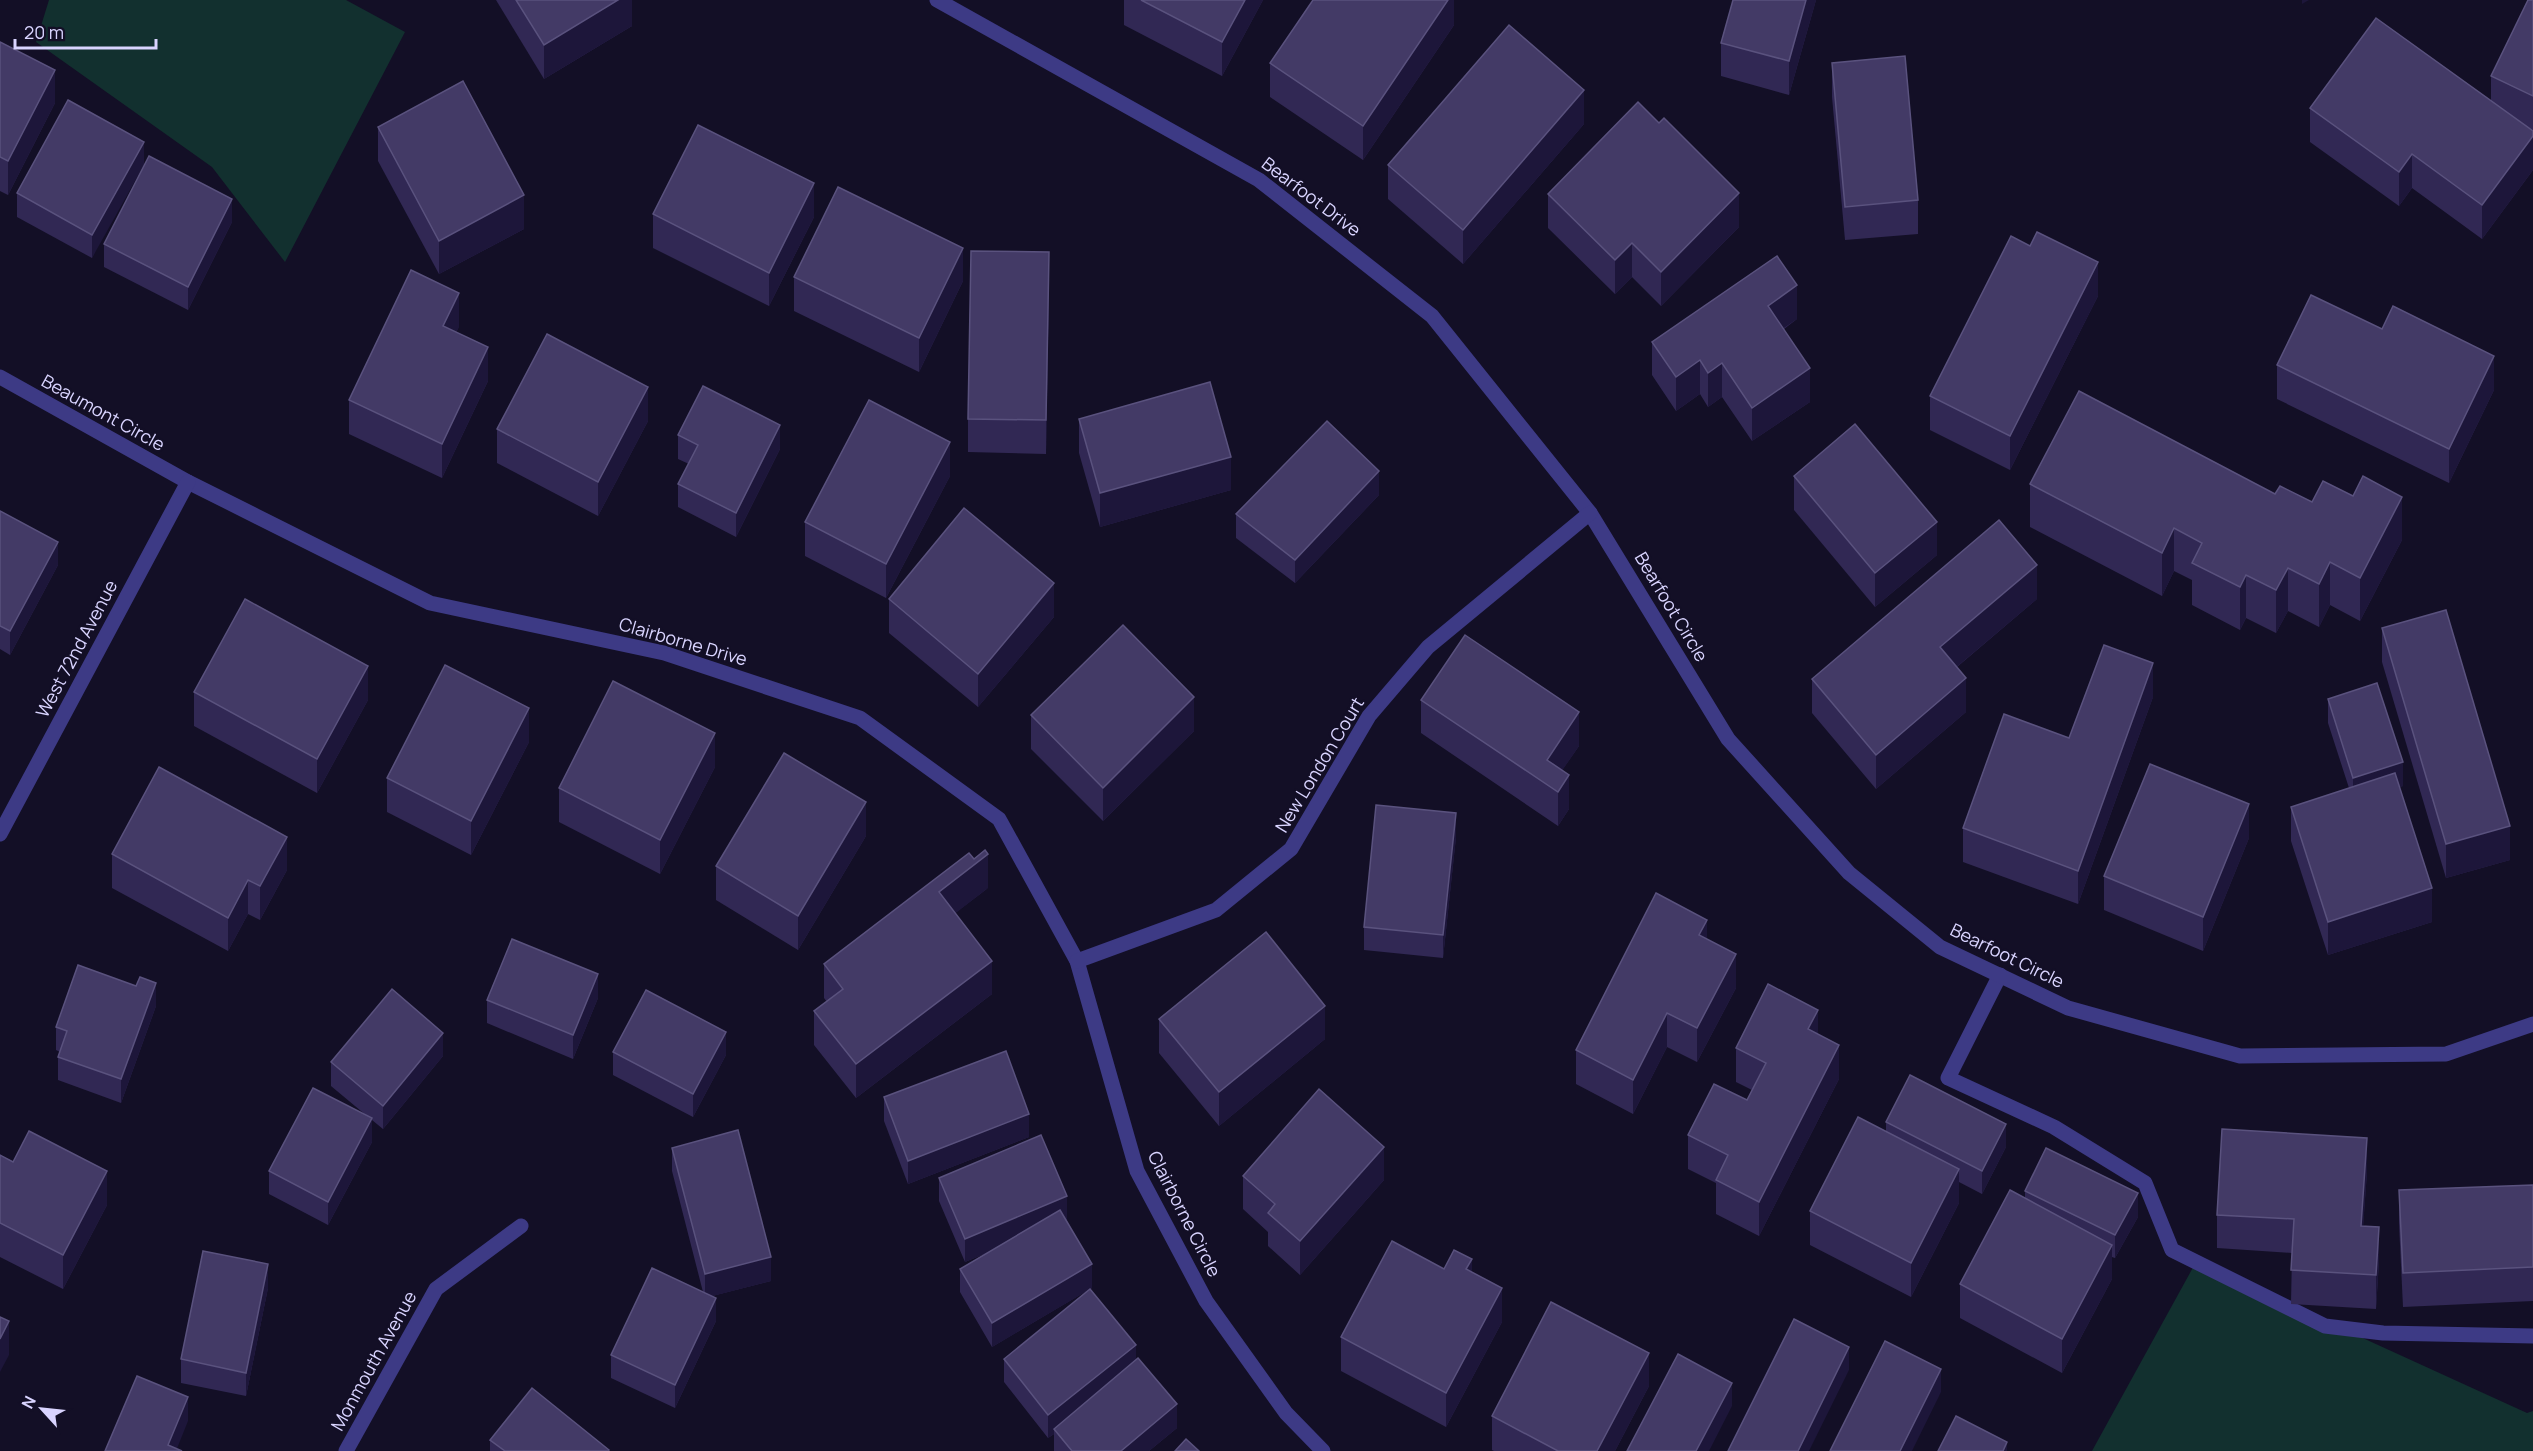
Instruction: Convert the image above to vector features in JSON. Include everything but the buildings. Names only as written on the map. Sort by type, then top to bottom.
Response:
[{"type":"street","name":"Bearfoot Drive","points":[[937,0],[1259,180],[1432,316],[1590,513]]},
{"type":"street","name":"Beaumont Circle","points":[[0,377],[188,482]]},
{"type":"street","name":"West 72nd Avenue","points":[[0,834],[188,482]]},
{"type":"street","name":"Clairborne Drive","points":[[188,482],[430,603],[664,653],[860,718],[999,819],[1077,962]]},
{"type":"street","name":"New London Court","points":[[1077,962],[1216,910],[1291,849],[1369,716],[1428,647],[1590,513]]},
{"type":"street","name":"Bearfoot Circle","points":[[1590,513],[1728,739],[1849,873],[1940,947],[2068,1008],[2240,1056],[2446,1054],[2533,1024]]},
{"type":"street","name":"Clairborne Circle","points":[[1077,962],[1137,1171],[1206,1301],[1286,1413],[1323,1451]]},
{"type":"street","points":[[2000,975],[1948,1078],[2054,1127],[2145,1183],[2172,1250],[2325,1326],[2383,1333],[2533,1336]]},
{"type":"street","name":"Monmouth Avenue","points":[[346,1451],[436,1289],[521,1226]]},
{"type":"green space","points":[[49,0],[346,0],[405,32],[285,262],[212,167],[36,42]]},
{"type":"green space","points":[[2196,1262],[2527,1413],[2533,1411],[2533,1451],[2092,1451]]}]
